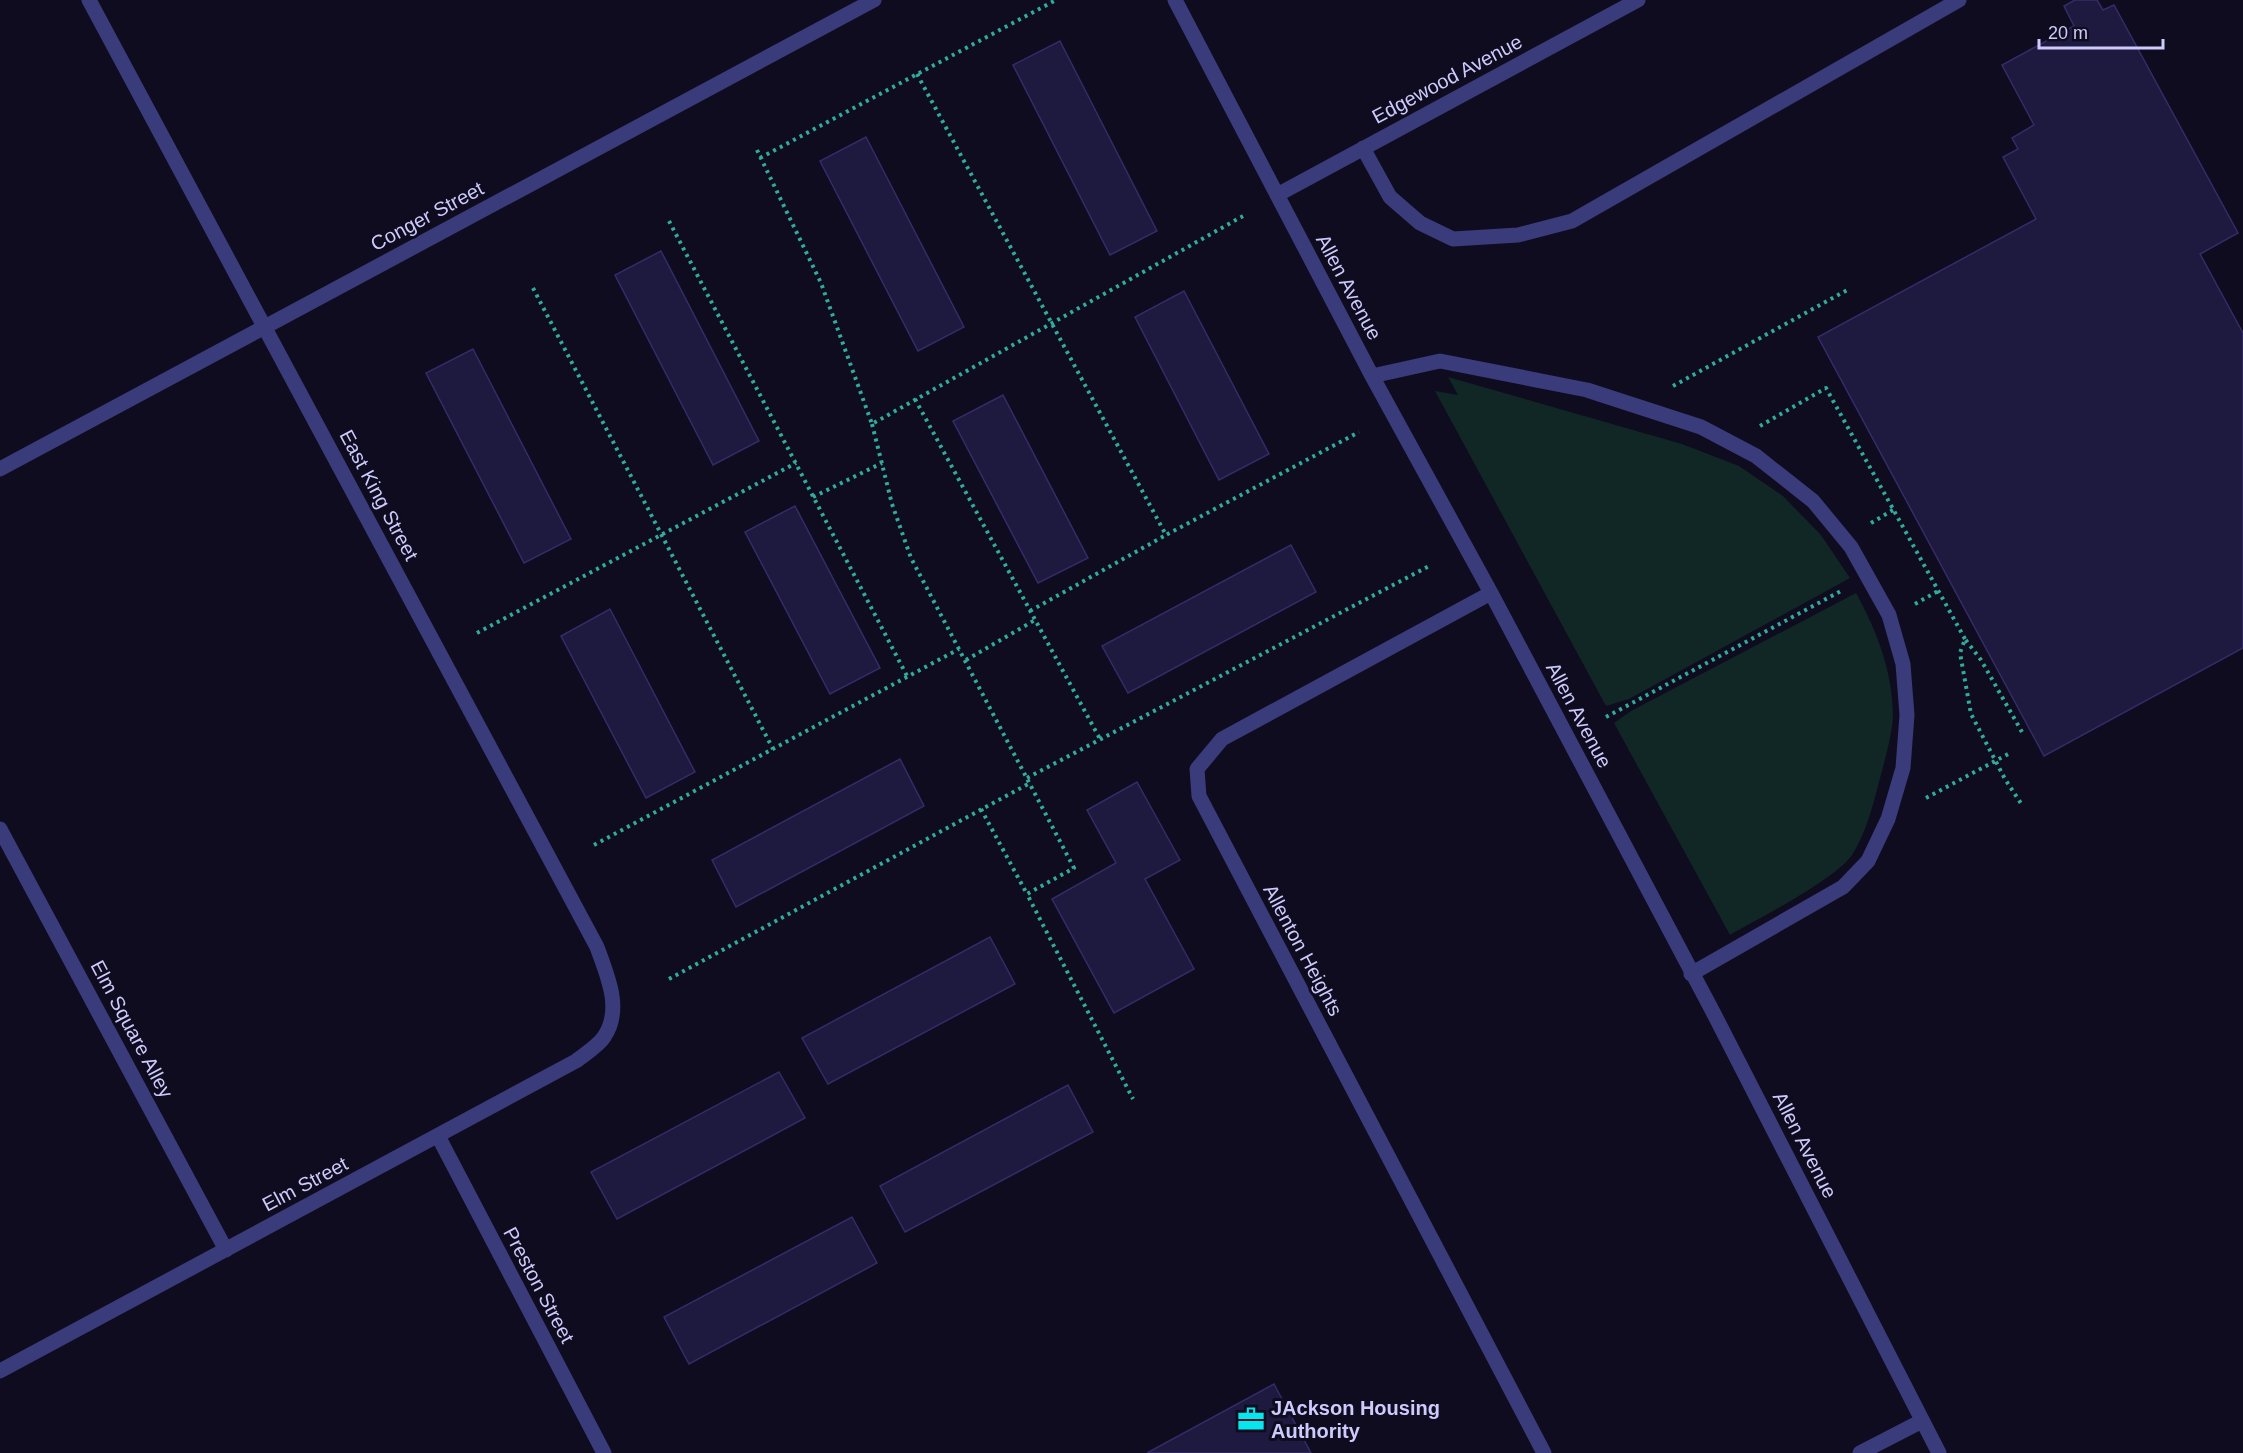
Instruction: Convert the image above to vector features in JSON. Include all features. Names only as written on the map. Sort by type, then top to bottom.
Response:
[{"type":"street","name":"East King Street","points":[[89,0],[597,947],[612,989],[614,1016]]},
{"type":"street","name":"Conger Street","points":[[0,469],[874,0]]},
{"type":"street","name":"Allen Avenue","points":[[1175,0],[1372,376],[1491,593],[1713,1012],[1939,1453]]},
{"type":"street","name":"Edgewood Avenue","points":[[1277,195],[1638,0]]},
{"type":"street","points":[[1363,148],[1390,197],[1420,223],[1454,239],[1518,235],[1572,220],[1959,0]]},
{"type":"street","points":[[1372,376],[1440,361],[1587,390],[1701,427],[1756,456],[1813,501],[1851,547],[1889,615],[1903,664],[1908,715],[1904,768],[1888,819],[1868,861],[1843,887],[1691,974]]},
{"type":"street","name":"Allenton Heights","points":[[1491,593],[1222,739],[1197,769],[1199,796],[1544,1453]]},
{"type":"street","name":"Elm Square Alley","points":[[0,829],[226,1250]]},
{"type":"street","name":"Elm Street","points":[[0,1371],[576,1061],[604,1037],[614,1016]]},
{"type":"street","name":"Preston Street","points":[[438,1136],[604,1453]]},
{"type":"street","points":[[1860,1453],[1922,1421]]},
{"type":"path","points":[[760,158],[1056,0]]},
{"type":"path","points":[[917,74],[1166,536]]},
{"type":"path","points":[[757,150],[821,283],[872,424],[892,504],[911,558],[1074,868],[1027,894]]},
{"type":"path","points":[[872,424],[1243,216]]},
{"type":"path","points":[[669,221],[907,676]]},
{"type":"path","points":[[532,288],[773,749]]},
{"type":"path","points":[[1670,388],[1849,290]]},
{"type":"path","points":[[1740,447],[1755,429],[1826,388],[1965,639],[1981,660],[2022,732]]},
{"type":"path","points":[[915,399],[1100,739]]},
{"type":"path","points":[[1030,611],[1359,432]]},
{"type":"path","points":[[477,633],[796,463]]},
{"type":"path","points":[[813,497],[882,463]]},
{"type":"path","points":[[1027,778],[1431,565]]},
{"type":"path","points":[[1606,717],[1868,576]]},
{"type":"path","points":[[965,660],[1035,620]]},
{"type":"path","points":[[1965,639],[1960,652],[1971,714],[2022,805]]},
{"type":"path","points":[[594,845],[959,649]]},
{"type":"path","points":[[1891,806],[1915,804],[2012,752]]},
{"type":"path","points":[[669,979],[1030,783]]},
{"type":"path","points":[[981,809],[1133,1099]]},
{"type":"green space","points":[[1448,377],[1682,444],[1739,466],[1783,496],[1821,535],[1850,578],[1629,699],[1606,706],[1435,391],[1458,395]]},
{"type":"green space","points":[[1856,593],[1882,651],[1890,682],[1893,714],[1887,750],[1868,822],[1857,847],[1843,865],[1814,887],[1730,935],[1614,723],[1631,711]]},
{"type":"building","points":[[2075,0],[2097,0],[2103,10],[2114,5],[2238,233],[2200,254],[2243,333],[2243,648],[2044,756],[1818,337],[2036,219],[2003,157],[2018,149],[2012,138],[2034,125],[2002,65],[2074,26],[2064,6]]},
{"type":"building","points":[[1060,41],[1157,231],[1110,255],[1013,65]]},
{"type":"building","points":[[866,137],[964,327],[918,351],[820,161]]},
{"type":"building","points":[[661,251],[759,441],[713,465],[615,275]]},
{"type":"building","points":[[1184,291],[1269,454],[1219,480],[1135,317]]},
{"type":"building","points":[[473,349],[571,539],[524,563],[426,373]]},
{"type":"building","points":[[1003,395],[1088,558],[1038,583],[953,421]]},
{"type":"building","points":[[795,506],[880,668],[830,694],[745,532]]},
{"type":"building","points":[[1291,545],[1316,592],[1128,693],[1102,646]]},
{"type":"building","points":[[610,609],[695,772],[646,798],[561,636]]},
{"type":"building","points":[[900,759],[924,806],[736,907],[712,860]]},
{"type":"building","points":[[1137,782],[1180,860],[1145,879],[1194,969],[1114,1013],[1052,899],[1116,863],[1087,810]]},
{"type":"building","points":[[990,937],[1015,984],[828,1084],[802,1038]]},
{"type":"building","points":[[779,1072],[805,1118],[617,1219],[591,1172]]},
{"type":"building","points":[[1068,1085],[1093,1132],[905,1232],[880,1186]]},
{"type":"building","points":[[852,1217],[877,1263],[689,1364],[664,1317]]},
{"type":"building","name":"JAckson Housing Authority","points":[[1274,1384],[1311,1453],[1147,1453]]},
{"type":"place","name":"JAckson Housing Authority","points":[[1251,1419]]}]
